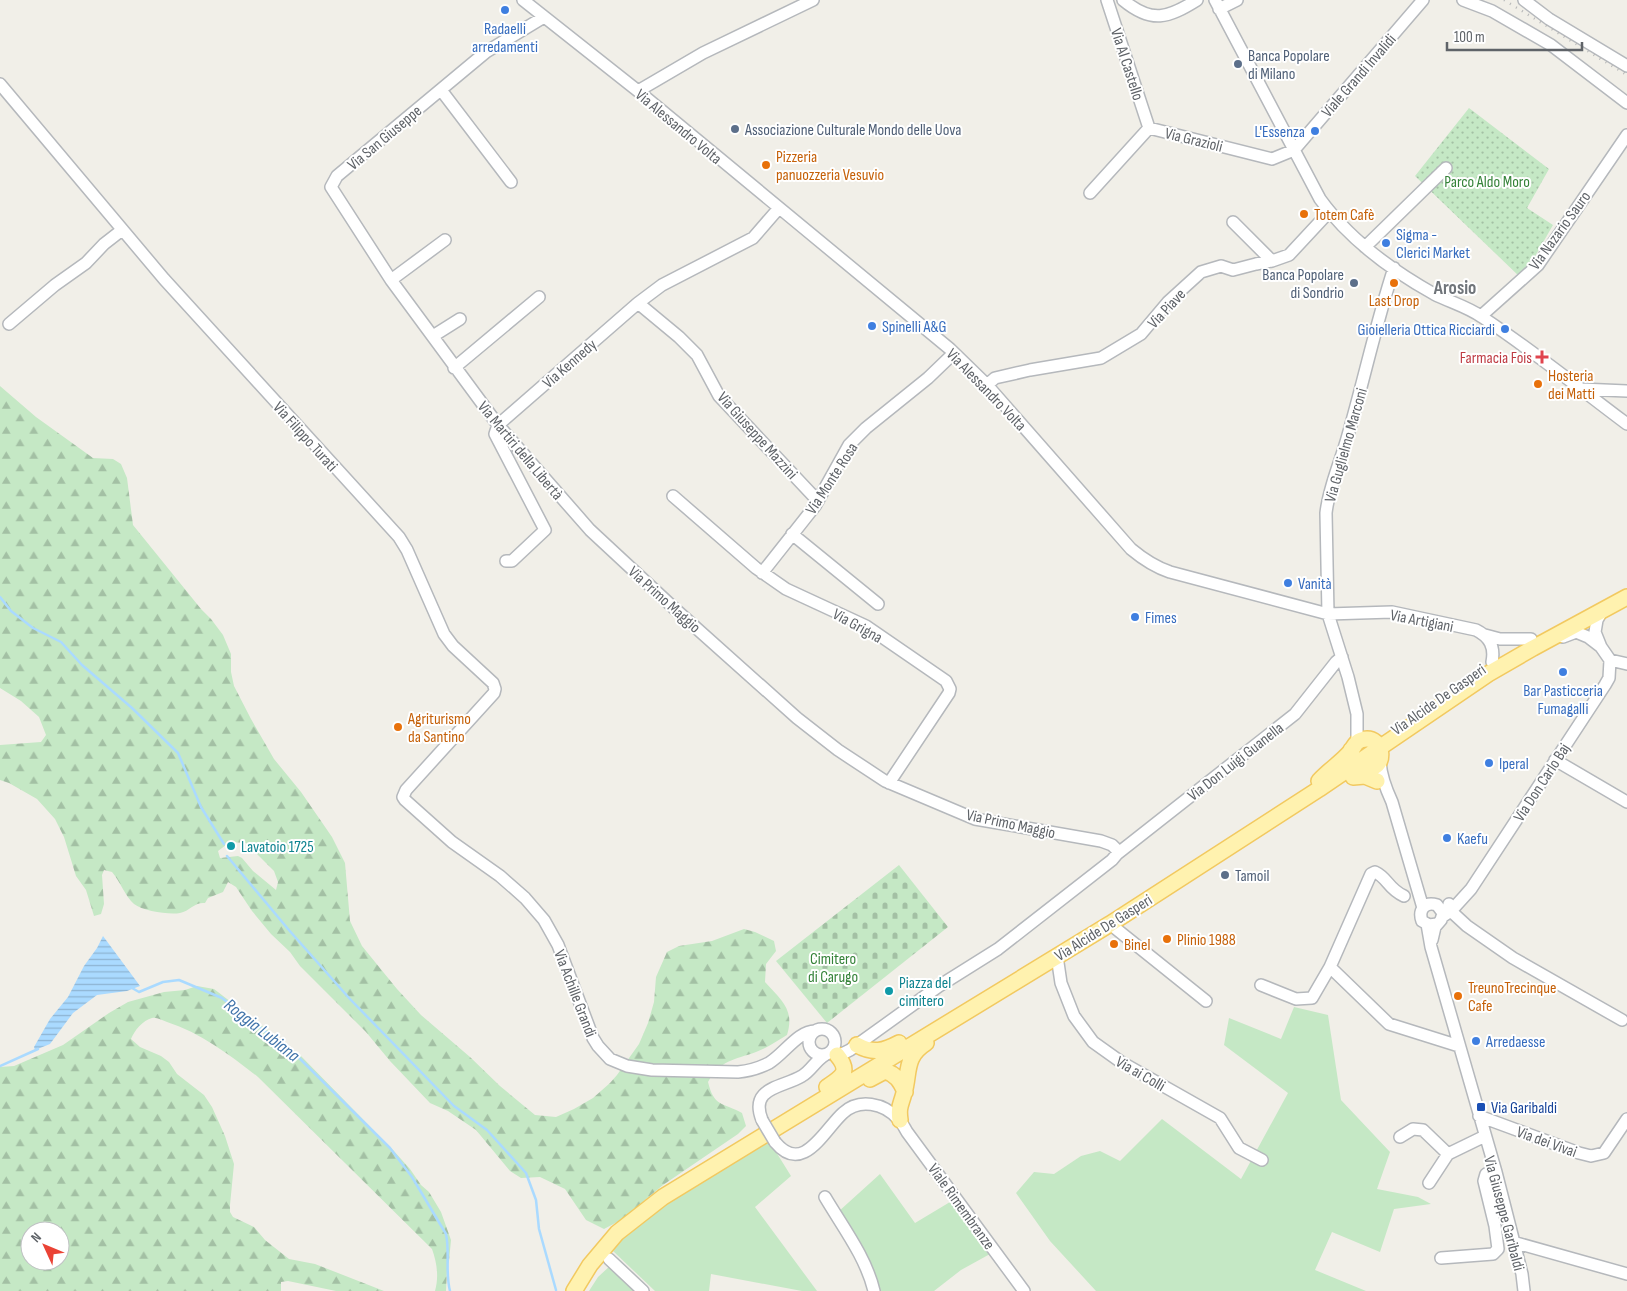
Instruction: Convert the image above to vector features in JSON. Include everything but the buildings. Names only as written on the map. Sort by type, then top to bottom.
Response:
[{"type":"main road","name":"Via Alcide De Gasperi","points":[[941,1027],[1110,924],[1318,787],[1356,757],[1379,750],[1531,639],[1627,587]]},
{"type":"main road","points":[[1606,612],[1610,602],[1627,592]]},
{"type":"main road","name":"Via Alcide De Gasperi","points":[[1379,750],[1409,725],[1486,670],[1606,612],[1627,597]]},
{"type":"main road","points":[[1356,757],[1367,739],[1379,750]]},
{"type":"main road","points":[[1318,787],[1327,789],[1346,778],[1356,776],[1365,776],[1382,786]]},
{"type":"main road","points":[[857,1045],[864,1050],[887,1050],[921,1030],[941,1027]]},
{"type":"main road","points":[[900,1120],[899,1108],[905,1092],[907,1070],[910,1061],[919,1048],[933,1038],[941,1027]]},
{"type":"main road","points":[[574,1291],[590,1265],[617,1233],[663,1197],[941,1027]]},
{"type":"main road","points":[[780,1125],[793,1109],[842,1076],[844,1066],[822,1055]]},
{"type":"main road","points":[[802,1112],[817,1110],[885,1071],[897,1078],[905,1092]]},
{"type":"street","name":"Via Alessandro Volta","points":[[523,0],[638,91],[954,353],[987,385],[1131,549],[1144,560],[1170,572],[1328,614]]},
{"type":"street","points":[[638,91],[702,53],[814,0]]},
{"type":"street","name":"Via Al Castello","points":[[1107,0],[1149,128]]},
{"type":"street","points":[[1123,0],[1143,13],[1156,17],[1175,12],[1198,0]]},
{"type":"street","points":[[1237,0],[1217,4],[1320,199],[1330,212],[1365,246],[1394,268],[1434,294],[1481,316],[1627,424]]},
{"type":"street","name":"Viale Grandi Invalidi","points":[[1294,150],[1423,0]]},
{"type":"street","points":[[1463,0],[1492,11],[1551,45],[1627,104]]},
{"type":"street","points":[[1524,0],[1550,19],[1627,66]]},
{"type":"street","name":"Via San Giuseppe","points":[[331,187],[337,176],[486,52],[544,17]]},
{"type":"street","name":"Via Filippo Turati","points":[[0,84],[177,294],[398,537],[407,550],[444,634],[453,646],[495,686],[494,693],[406,790],[403,796],[405,800]]},
{"type":"street","points":[[441,90],[511,182]]},
{"type":"street","name":"Via Grazioli","points":[[1090,193],[1149,128],[1272,160],[1294,150]]},
{"type":"street","name":"Via Nazario Sauro","points":[[1481,316],[1538,265],[1626,139]]},
{"type":"street","points":[[1365,246],[1446,168]]},
{"type":"street","name":"Via Martiri della Libertà","points":[[331,187],[391,280],[454,368],[498,425],[590,530]]},
{"type":"street","name":"Via Kennedy","points":[[498,425],[662,284],[753,238],[779,208]]},
{"type":"street","name":"Via Piave","points":[[987,385],[995,378],[1101,358],[1141,334],[1168,302],[1201,272],[1221,266],[1233,270],[1289,255],[1330,212]]},
{"type":"street","points":[[1233,222],[1272,261]]},
{"type":"street","points":[[9,324],[55,285],[86,262],[122,230]]},
{"type":"street","points":[[391,280],[445,240]]},
{"type":"street","name":"Via Guglielmo Marconi","points":[[1356,757],[1357,714],[1328,614],[1326,512],[1348,437],[1383,301],[1394,268]]},
{"type":"street","points":[[454,368],[539,297]]},
{"type":"street","name":"Via Giuseppe Mazzini","points":[[638,303],[679,337],[696,355],[720,396],[818,501]]},
{"type":"street","points":[[432,336],[460,319]]},
{"type":"street","name":"Via Monte Rosa","points":[[762,572],[818,501],[849,445],[866,428],[928,378],[954,353]]},
{"type":"street","points":[[1581,389],[1627,391]]},
{"type":"street","points":[[498,425],[495,434],[545,530],[512,562],[506,561]]},
{"type":"street","name":"Via Grigna","points":[[673,496],[762,572],[792,592],[866,626],[946,681],[950,692],[889,783]]},
{"type":"street","name":"Via Primo Maggio","points":[[590,530],[797,718],[838,750],[889,783],[975,819],[1107,842],[1118,850],[1117,854]]},
{"type":"street","points":[[792,534],[878,604]]},
{"type":"street","points":[[1627,603],[1606,612],[1597,620],[1595,632],[1601,647],[1610,660],[1627,664]]},
{"type":"street","name":"Via Artigiani","points":[[1328,614],[1392,612],[1476,630],[1500,640],[1531,639]]},
{"type":"street","name":"Via Alcide De Gasperi","points":[[1490,668],[1498,673],[1567,635],[1576,632],[1588,637],[1601,647]]},
{"type":"street","points":[[1485,635],[1490,640],[1493,651],[1490,668]]},
{"type":"street","name":"Via Don Luigi Guanella","points":[[1117,854],[1296,714],[1336,662],[1342,657]]},
{"type":"street","name":"Via Don Carlo Baj","points":[[1438,913],[1461,900],[1471,889],[1605,685],[1608,678],[1610,660]]},
{"type":"street","points":[[1379,750],[1382,786]]},
{"type":"street","points":[[1356,757],[1382,786],[1392,802],[1417,888],[1438,913],[1467,926],[1513,958],[1622,1020]]},
{"type":"street","points":[[1556,760],[1627,802]]},
{"type":"street","name":"Via Achille Grandi","points":[[405,800],[452,842],[500,876],[526,898],[544,920],[558,945],[593,1038],[610,1059],[627,1066],[652,1070],[748,1071],[770,1062],[802,1035],[815,1031]]},
{"type":"street","points":[[790,1046],[801,1043],[822,1055],[846,1053],[939,986],[998,949],[1112,860],[1117,854]]},
{"type":"street","points":[[1261,985],[1296,999],[1312,998],[1330,967],[1372,874],[1374,872],[1379,874],[1394,892],[1404,896]]},
{"type":"street","name":"Via Giuseppe Garibaldi","points":[[1438,913],[1431,947],[1495,1169],[1514,1242],[1524,1291]]},
{"type":"street","points":[[1110,924],[1206,1001]]},
{"type":"street","name":"Via ai Colli","points":[[1057,956],[1062,983],[1074,1016],[1093,1042],[1121,1062],[1220,1118],[1239,1148],[1262,1160]]},
{"type":"street","points":[[1330,967],[1389,1024],[1459,1046]]},
{"type":"street","points":[[822,1055],[810,1037],[815,1031],[822,1029],[845,1042],[857,1045]]},
{"type":"street","points":[[833,1034],[835,1046],[822,1055],[806,1074],[772,1088],[759,1102],[758,1108],[762,1120],[775,1142],[791,1153],[799,1154],[808,1151],[847,1110],[864,1104],[880,1106],[900,1120]]},
{"type":"street","name":"Via dei Vivai","points":[[1479,1116],[1591,1156],[1604,1153],[1608,1149],[1627,1119]]},
{"type":"street","name":"Viale Rimembranze","points":[[900,1120],[1024,1291]]},
{"type":"street","points":[[1400,1137],[1413,1129],[1422,1130],[1448,1154],[1429,1183]]},
{"type":"street","name":"Via Giuseppe Garibaldi","points":[[1448,1154],[1485,1136]]},
{"type":"street","points":[[1441,1258],[1493,1254],[1498,1249],[1495,1226],[1484,1181],[1486,1174],[1495,1169]]},
{"type":"street","points":[[824,1197],[862,1260],[874,1291]]},
{"type":"street","points":[[1514,1242],[1627,1274]]},
{"type":"street","points":[[610,1259],[643,1291]]},
{"type":"green space","name":"Parco Aldo Moro","points":[[1469,108],[1549,169],[1527,208],[1553,225],[1522,279],[1415,176]]},
{"type":"green space","points":[[0,386],[36,417],[93,458],[113,459],[121,464],[127,478],[133,525],[223,635],[231,654],[231,672],[234,686],[251,719],[274,759],[301,792],[332,837],[345,863],[350,921],[362,946],[421,1015],[535,1115],[556,1117],[574,1109],[593,1098],[617,1075],[639,1044],[648,1023],[654,1002],[656,977],[667,952],[679,946],[712,941],[744,929],[774,941],[776,951],[766,964],[765,982],[781,1000],[788,1012],[789,1026],[787,1035],[760,1050],[728,1062],[717,1069],[708,1082],[716,1100],[742,1113],[746,1126],[738,1134],[663,1185],[621,1220],[604,1229],[586,1220],[565,1189],[540,1177],[521,1178],[510,1171],[476,1130],[448,1111],[430,1103],[390,1061],[366,1032],[300,966],[290,952],[271,934],[252,911],[236,887],[228,882],[223,892],[208,898],[205,903],[198,904],[180,913],[163,913],[143,909],[134,904],[112,872],[104,870],[102,875],[104,904],[101,914],[94,916],[86,890],[76,876],[64,837],[55,819],[37,799],[0,780],[0,745],[41,742],[46,735],[39,717],[21,701],[0,688]],"holes":[[[230,842],[246,843],[274,871],[278,882],[276,890],[253,871],[242,858],[238,856],[220,858],[218,851]]]},
{"type":"green space","name":"Cimitero di Carugo","points":[[899,865],[948,927],[827,1023],[776,961]]},
{"type":"green space","points":[[197,986],[214,989],[299,1054],[393,1150],[421,1185],[429,1192],[441,1212],[451,1240],[446,1291],[435,1291],[437,1270],[432,1249],[258,1077],[203,1038],[154,1018],[142,1023],[131,1039],[140,1047],[161,1056],[169,1062],[177,1074],[204,1095],[212,1107],[225,1136],[234,1164],[230,1205],[230,1212],[233,1217],[254,1227],[265,1240],[289,1259],[315,1264],[384,1291],[336,1291],[288,1281],[281,1282],[281,1291],[0,1291],[0,1067],[14,1066],[63,1045],[128,1002],[164,992],[185,990]]},
{"type":"green space","points":[[1294,1007],[1328,1015],[1341,1100],[1390,1152],[1377,1189],[1418,1197],[1431,1204],[1394,1209],[1380,1252],[1332,1232],[1315,1270],[1366,1291],[1096,1291],[1050,1241],[1016,1193],[1034,1172],[1054,1174],[1081,1156],[1100,1151],[1120,1161],[1162,1119],[1241,1179],[1288,1093],[1224,1045],[1229,1018],[1281,1039]]},
{"type":"green space","points":[[768,1139],[791,1176],[755,1207],[817,1291],[802,1291],[711,1274],[709,1291],[655,1291],[613,1251],[629,1232],[661,1205]]},
{"type":"green space","points":[[880,1174],[915,1223],[950,1202],[990,1254],[961,1270],[934,1291],[879,1291],[863,1249],[838,1212]]},
{"type":"green space","points":[[611,1265],[637,1291],[589,1291],[598,1277]]},
{"type":"water","points":[[103,936],[140,986],[127,991],[97,995],[73,1013],[50,1044],[35,1050],[34,1047],[50,1019],[68,997],[84,966]]},
{"type":"waterway","points":[[0,597],[11,611],[33,628],[61,642],[82,665],[132,708],[178,753],[201,807],[224,844]]},
{"type":"waterway","points":[[227,856],[349,998],[454,1106],[487,1130],[526,1173],[536,1200],[539,1229],[556,1290]]},
{"type":"waterway","name":"Roggia Lubiana","points":[[132,988],[139,992],[163,982],[179,980],[222,998],[266,1032],[285,1044],[390,1148],[412,1177],[446,1234],[450,1291]]},
{"type":"waterway","name":"Roggia Lubiana","points":[[0,1066],[38,1049]]},
{"type":"railway","points":[[1504,0],[1627,75]]},
{"type":"place","name":"Radaelli arredamenti","points":[[505,10]]},
{"type":"place","name":"Banca Popolare di Milano","points":[[1238,64]]},
{"type":"place","name":"Associazione Culturale Mondo delle Uova","points":[[735,129]]},
{"type":"place","name":"L'Essenza","points":[[1315,131]]},
{"type":"place","name":"Pizzeria panuozzeria Vesuvio","points":[[766,165]]},
{"type":"place","name":"Totem Cafè","points":[[1304,214]]},
{"type":"place","name":"Sigma - Clerici Market","points":[[1386,243]]},
{"type":"place","name":"Banca Popolare di Sondrio","points":[[1354,283]]},
{"type":"place","name":"Last Drop","points":[[1394,283]]},
{"type":"place","name":"Spinelli A&G","points":[[872,326]]},
{"type":"place","name":"Gioielleria Ottica Ricciardi","points":[[1505,329]]},
{"type":"place","name":"Farmacia Fois","points":[[1542,357]]},
{"type":"place","name":"Hosteria dei Matti","points":[[1538,384]]},
{"type":"place","name":"Vanità","points":[[1288,583]]},
{"type":"place","name":"Fimes","points":[[1135,617]]},
{"type":"place","name":"Bar Pasticceria Fumagalli","points":[[1563,672]]},
{"type":"place","name":"Agriturismo da Santino","points":[[398,727]]},
{"type":"place","name":"Iperal","points":[[1489,763]]},
{"type":"place","name":"Kaefu","points":[[1447,838]]},
{"type":"place","name":"Lavatoio 1725","points":[[231,846]]},
{"type":"place","name":"Tamoil","points":[[1225,875]]},
{"type":"place","name":"Plinio 1988","points":[[1167,939]]},
{"type":"place","name":"Binel","points":[[1114,944]]},
{"type":"place","name":"Piazza del cimitero","points":[[889,991]]},
{"type":"place","name":"TreunoTrecinque Cafe","points":[[1458,996]]},
{"type":"place","name":"Arredaesse","points":[[1476,1041]]},
{"type":"place","name":"Via Garibaldi","points":[[1481,1107]]},
{"type":"district","name":"Arosio","points":[[1455,287]]}]
